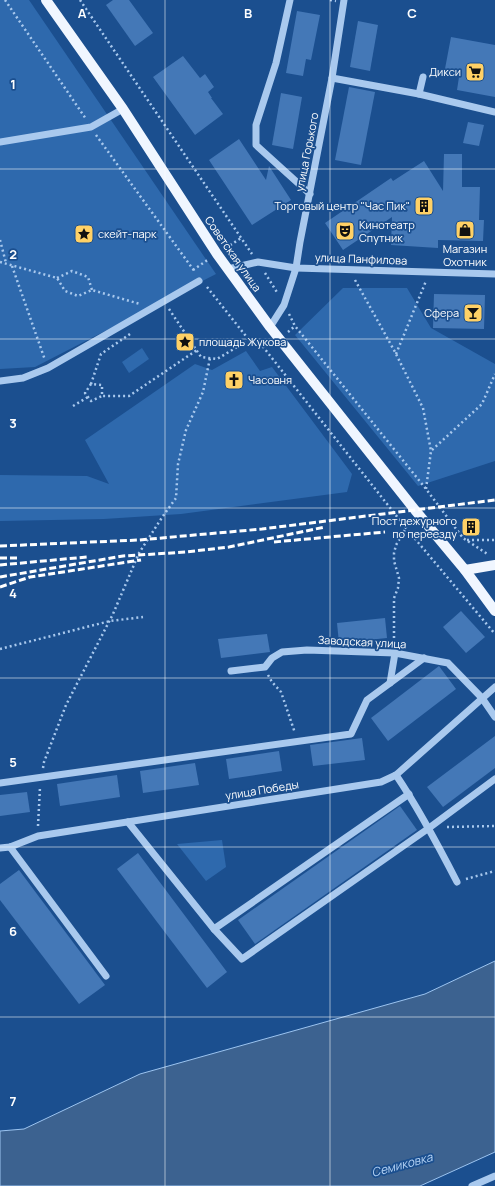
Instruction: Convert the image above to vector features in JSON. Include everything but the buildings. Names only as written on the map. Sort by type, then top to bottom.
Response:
[{"type":"main road","name":"Советская улица","points":[[46,0],[123,109],[217,254],[270,327],[415,510],[465,570],[495,611]]},
{"type":"main road","points":[[465,570],[495,565]]},
{"type":"street","points":[[290,0],[276,62],[256,125],[256,145],[310,194]]},
{"type":"street","name":"улица Горького","points":[[270,327],[284,305],[296,268],[332,78],[344,0]]},
{"type":"street","points":[[419,94],[423,77]]},
{"type":"street","points":[[332,78],[419,94],[495,112]]},
{"type":"street","points":[[0,142],[91,127],[123,109]]},
{"type":"street","name":"улица Панфилова","points":[[228,269],[258,262],[296,268],[495,274]]},
{"type":"street","points":[[0,381],[23,378],[48,368],[200,279]]},
{"type":"street","name":"Заводская улица","points":[[265,667],[272,658],[282,652],[307,650],[395,653],[448,663],[482,698],[495,717]]},
{"type":"street","points":[[390,683],[395,653]]},
{"type":"street","points":[[0,783],[350,734],[367,700],[424,658]]},
{"type":"street","points":[[231,671],[265,667]]},
{"type":"street","name":"улица Победы","points":[[0,848],[10,847],[38,836],[381,782],[396,775],[495,687]]},
{"type":"street","points":[[396,775],[429,828],[457,882]]},
{"type":"street","points":[[128,822],[214,929],[242,959],[429,828],[495,779]]},
{"type":"street","points":[[214,929],[409,794]]},
{"type":"street","points":[[10,847],[106,976]]},
{"type":"street","points":[[477,1185],[495,1176]]},
{"type":"path","points":[[0,240],[6,264]]},
{"type":"path","points":[[0,262],[57,278],[72,271],[88,277],[92,290]]},
{"type":"path","points":[[12,266],[48,368]]},
{"type":"path","points":[[192,268],[249,340]]},
{"type":"path","points":[[350,270],[396,354],[423,408],[431,451],[426,489]]},
{"type":"path","points":[[396,354],[430,272]]},
{"type":"path","points":[[57,278],[65,291],[78,296],[92,290],[152,307]]},
{"type":"path","points":[[164,301],[201,357],[217,359],[254,338],[264,348],[406,528],[495,634]]},
{"type":"path","points":[[130,334],[101,354],[91,384],[85,393],[91,401],[102,396],[129,396],[197,350]]},
{"type":"path","points":[[38,836],[40,791],[44,762],[66,705],[110,621],[139,553],[176,498],[178,464],[186,430],[203,392],[210,358]]},
{"type":"path","points":[[431,451],[482,404],[495,374]]},
{"type":"path","points":[[91,384],[102,385],[102,396]]},
{"type":"path","points":[[73,406],[88,397]]},
{"type":"path","points":[[395,653],[394,598],[398,588],[399,578],[394,562],[394,553],[396,545],[406,528]]},
{"type":"path","points":[[467,540],[495,540]]},
{"type":"path","points":[[0,649],[110,621],[143,617]]},
{"type":"path","points":[[265,667],[272,682],[281,692],[298,741]]},
{"type":"path","points":[[429,828],[495,826]]},
{"type":"path","points":[[457,882],[495,871]]},
{"type":"shaded area","points":[[0,0],[29,0],[216,274],[35,367],[0,369]]},
{"type":"shaded area","points":[[343,288],[407,288],[431,328],[495,364],[495,461],[418,486],[295,335]]},
{"type":"shaded area","points":[[142,348],[149,359],[129,373],[122,362]]},
{"type":"shaded area","points":[[246,351],[260,371],[272,367],[352,474],[347,492],[181,514],[104,519],[0,521],[0,475],[87,476],[109,484],[85,440],[195,364],[212,370]]},
{"type":"shaded area","points":[[222,840],[226,867],[206,881],[177,844]]},
{"type":"water","name":"Семиковка","points":[[495,961],[495,1152],[420,1186],[0,1186],[0,1131],[24,1129],[140,1074],[425,994]]},
{"type":"railway","points":[[0,546],[139,540],[262,529],[495,500]]},
{"type":"railway","points":[[0,577],[123,556],[186,552],[229,547],[325,527]]},
{"type":"railway","points":[[274,542],[385,532]]},
{"type":"railway","points":[[0,565],[87,557]]},
{"type":"railway","points":[[0,558],[20,558]]},
{"type":"railway","points":[[0,587],[30,577],[141,560]]},
{"type":"place","name":"Дикси","points":[[475,72]]},
{"type":"place","name":"Торговый центр \"Час Пик\"","points":[[424,206]]},
{"type":"place","name":"Магазин Охотник","points":[[465,230]]},
{"type":"place","name":"Кинотеатр Спутник","points":[[345,231]]},
{"type":"place","name":"скейт-парк","points":[[84,234]]},
{"type":"place","name":"Сфера","points":[[473,313]]},
{"type":"place","name":"площадь Жукова","points":[[185,342]]},
{"type":"place","name":"Часовня","points":[[234,380]]},
{"type":"place","name":"Пост дежурного по переезду","points":[[471,527]]}]
